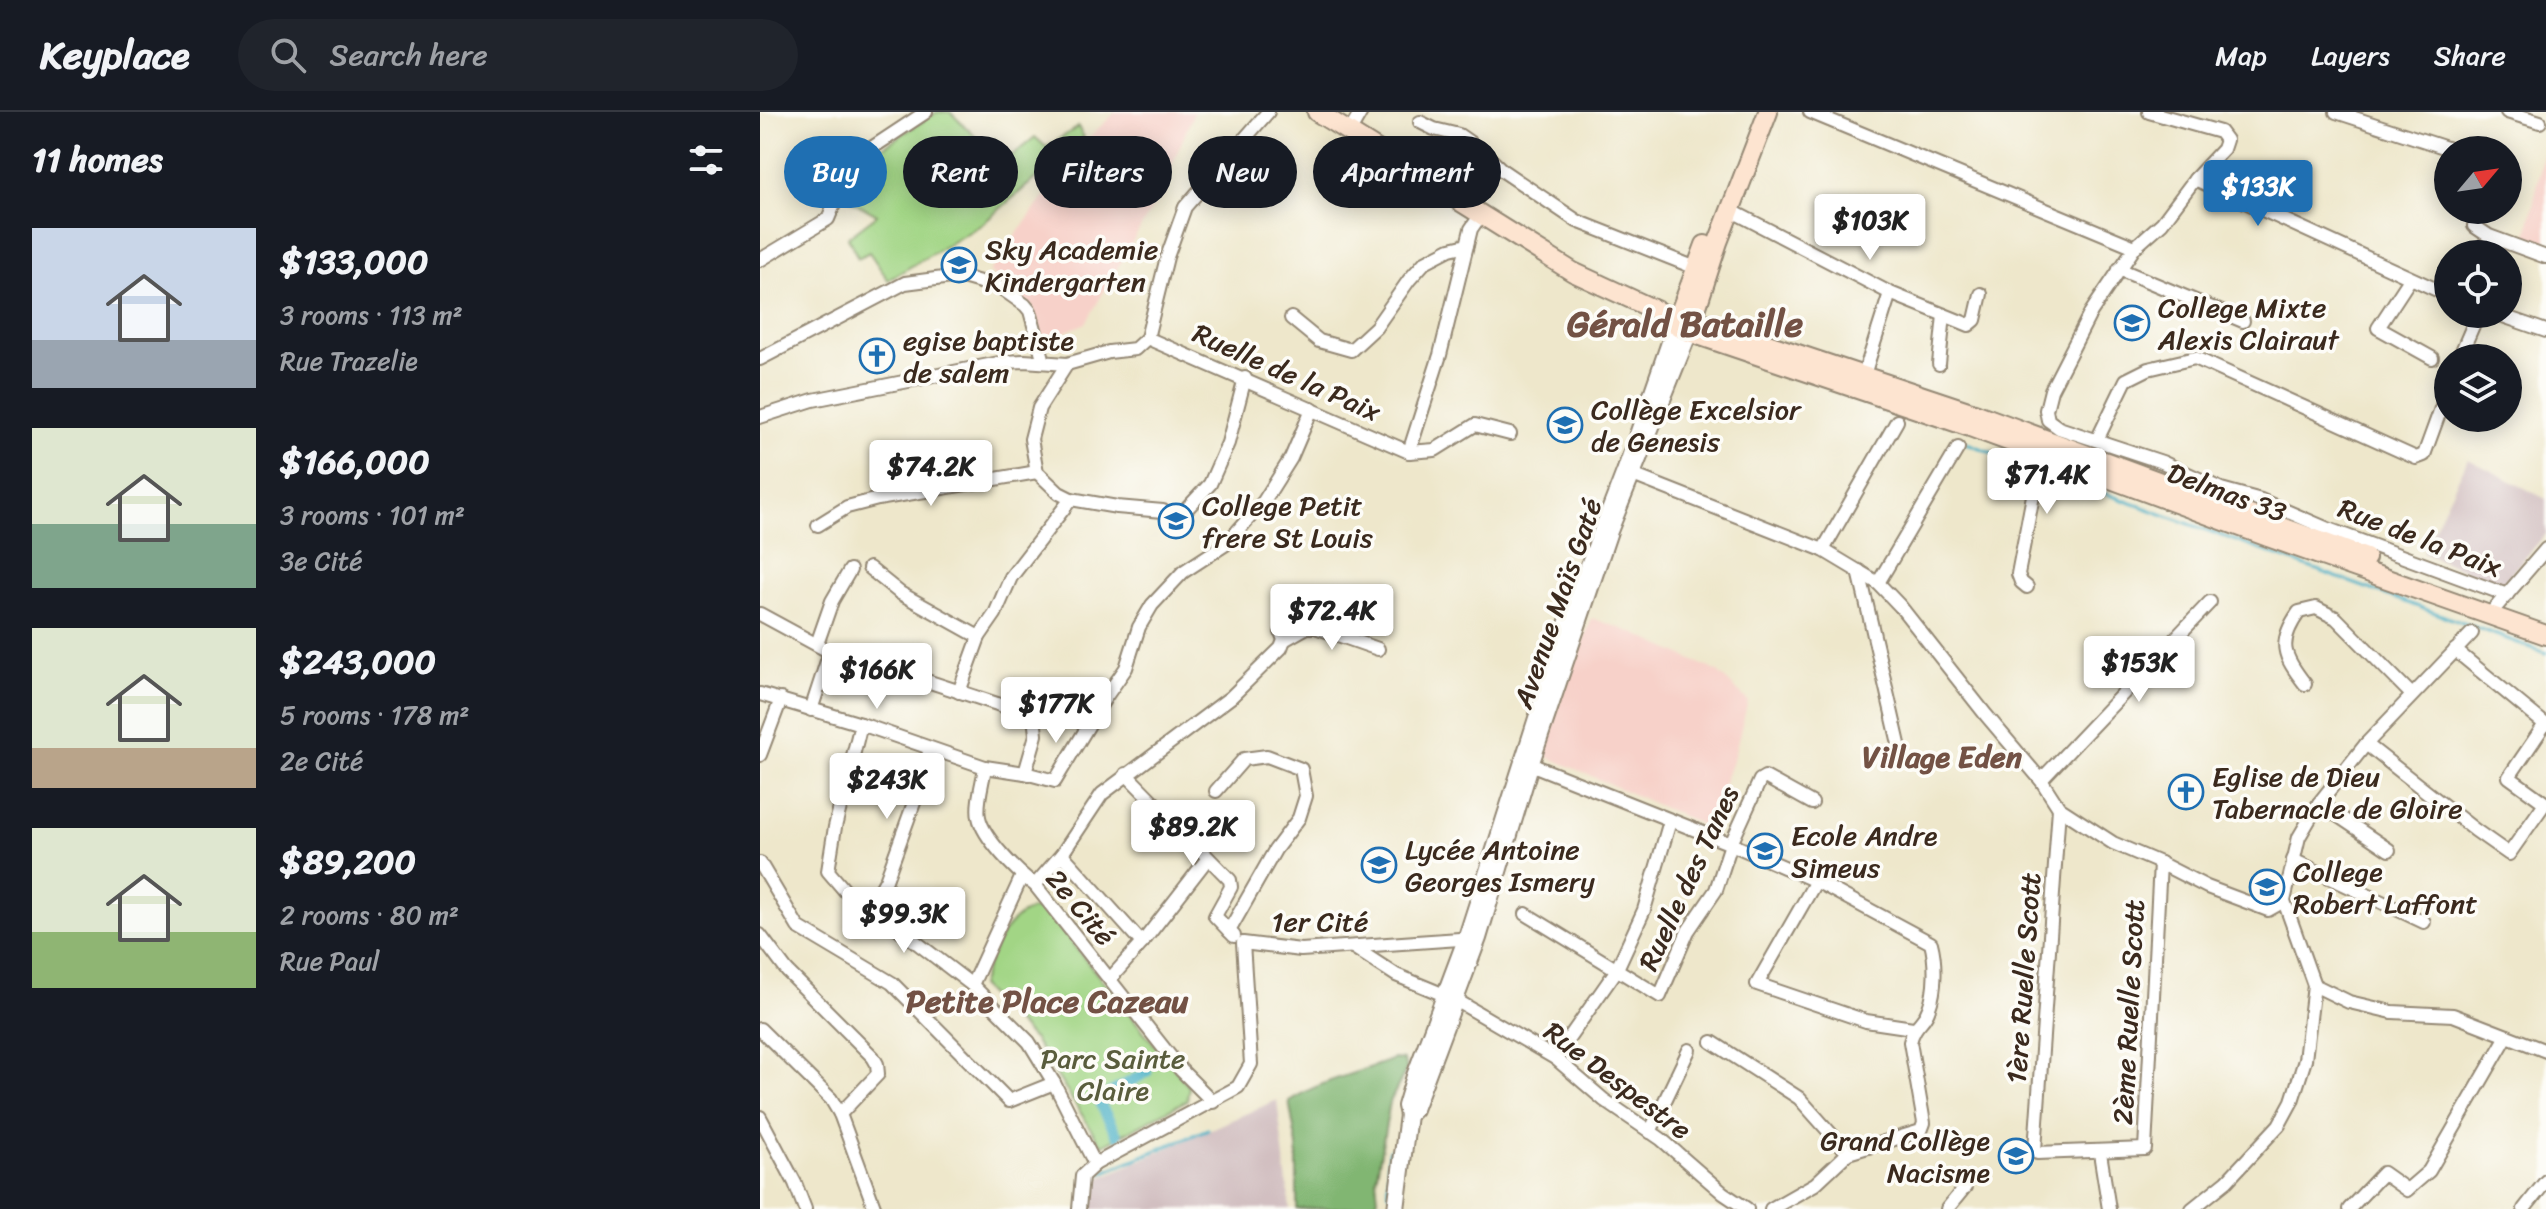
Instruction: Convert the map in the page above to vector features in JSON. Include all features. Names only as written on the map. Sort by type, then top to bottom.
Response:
[{"type":"main road","name":"Delmas 33","points":[[1317,112],[1573,272],[1680,321],[2268,537],[2498,605],[2546,635]]},
{"type":"main road","name":"Avenue Maïs Gaté","points":[[1680,321],[1696,268],[1756,112]]},
{"type":"main road","name":"Avenue Maïs Gaté","points":[[1680,321],[1730,210],[1768,112]]},
{"type":"main road","name":"Delmas 33","points":[[1680,321],[1991,418],[2276,526],[2546,623]]},
{"type":"street","points":[[760,260],[828,219],[852,161],[926,112]]},
{"type":"street","points":[[760,417],[813,400],[1004,362],[1067,364],[1109,352],[1135,349],[1147,338],[1167,257],[1185,207],[1268,112]]},
{"type":"street","points":[[1350,131],[1361,112]]},
{"type":"street","points":[[1810,112],[2135,247]]},
{"type":"street","name":"Rue de la Paix","points":[[2149,112],[2220,132],[2226,140],[2223,149],[2195,179],[2162,223],[2135,247],[2119,269],[2077,338],[2051,390],[2046,410],[2048,420],[2059,428],[2162,462],[2221,489],[2261,500],[2498,605]]},
{"type":"street","points":[[2336,112],[2434,144]]},
{"type":"street","points":[[2378,126],[2383,112]]},
{"type":"street","points":[[2507,112],[2540,122]]},
{"type":"street","points":[[1420,122],[1459,135],[1503,171],[1577,221],[1696,268]]},
{"type":"street","points":[[2195,179],[2434,289]]},
{"type":"street","points":[[1730,210],[1890,293],[1944,315],[1972,324],[1981,294]]},
{"type":"street","points":[[1480,216],[1471,229],[1440,355],[1409,452],[1435,450],[1475,425],[1510,434]]},
{"type":"street","points":[[2474,226],[2489,236],[2546,257]]},
{"type":"street","points":[[1291,318],[1319,341],[1351,350],[1376,327],[1425,262],[1450,249],[1467,245]]},
{"type":"street","points":[[2119,269],[2243,321]]},
{"type":"street","points":[[760,359],[905,283],[959,276],[1001,288],[1025,305],[1030,311],[1044,362]]},
{"type":"street","points":[[2410,279],[2378,328],[2432,358]]},
{"type":"street","points":[[1863,378],[1890,293]]},
{"type":"street","points":[[1939,364],[1944,315]]},
{"type":"street","name":"Avenue Maïs Gaté","points":[[1396,1209],[1408,1115],[1406,1106],[1415,1076],[1450,998],[1472,937],[1584,573],[1629,473],[1680,321]]},
{"type":"street","points":[[2522,323],[2546,331]]},
{"type":"street","name":"Ruelle de la Paix","points":[[1147,338],[1245,378],[1409,452]]},
{"type":"street","points":[[2097,440],[2126,380],[2148,369],[2195,358],[2416,458],[2424,455],[2434,428]]},
{"type":"street","points":[[1067,364],[1039,408],[1031,439],[1037,472],[1059,493],[1071,499],[1163,511]]},
{"type":"street","points":[[1181,515],[1210,484],[1228,443],[1245,378]]},
{"type":"street","points":[[760,694],[988,767],[1055,781],[1126,668],[1139,627],[1152,605],[1183,572],[1226,544],[1264,501],[1291,458],[1312,409]]},
{"type":"street","points":[[1823,550],[1897,421]]},
{"type":"street","points":[[1878,583],[1958,448]]},
{"type":"street","points":[[2027,587],[2018,574],[2041,454]]},
{"type":"street","points":[[818,525],[847,507],[878,499],[1037,472]]},
{"type":"street","points":[[1629,473],[1823,550],[1878,583],[2041,780],[2059,808],[2113,843],[2207,887],[2268,910],[2284,901]]},
{"type":"street","points":[[959,692],[979,637],[995,614],[1011,577],[1071,499]]},
{"type":"street","points":[[2498,605],[2546,549]]},
{"type":"street","points":[[869,568],[900,593],[979,637]]},
{"type":"street","points":[[817,644],[832,601],[850,570]]},
{"type":"street","points":[[1859,571],[1899,744]]},
{"type":"street","points":[[2041,780],[2210,602]]},
{"type":"street","points":[[2305,684],[2290,665],[2284,647],[2290,626],[2299,612],[2316,608],[2336,618],[2411,694]]},
{"type":"street","points":[[760,614],[830,652],[852,652],[878,665],[1034,716],[1036,735],[1025,773]]},
{"type":"street","points":[[1035,885],[1062,854],[1102,794],[1231,697],[1281,648],[1283,636],[1315,627],[1378,649]]},
{"type":"street","points":[[2192,1209],[2227,1181],[2279,1125],[2292,1101],[2305,1060],[2314,985],[2284,901],[2299,837],[2319,803],[2366,744],[2472,633]]},
{"type":"street","points":[[2366,744],[2509,854],[2545,803],[2509,777],[2545,725],[2455,650]]},
{"type":"street","points":[[811,710],[830,652]]},
{"type":"street","points":[[760,755],[781,699]]},
{"type":"street","points":[[861,724],[835,827],[828,871],[846,892],[972,985],[1029,1042],[1054,1083],[1095,1164],[1082,1176],[1079,1209]]},
{"type":"street","points":[[867,905],[876,898],[886,880],[928,764],[929,749]]},
{"type":"street","points":[[1216,791],[1244,759],[1267,756],[1301,769],[1306,796],[1299,818],[1275,850],[1229,931]]},
{"type":"street","points":[[1526,763],[1816,881],[1931,943],[1935,959],[1930,1008],[1923,1020],[1913,1028],[1910,1042],[1924,1123],[1921,1131],[1848,1153],[1815,1184],[1771,1209]]},
{"type":"street","name":"2e Cité","points":[[988,767],[979,816],[985,832],[1022,876],[1035,885],[1181,1070],[1213,1102]]},
{"type":"street","points":[[1126,774],[1232,883],[1215,916],[1243,943]]},
{"type":"street","name":"Ruelle des Tanes","points":[[1526,914],[1660,996],[1688,931],[1716,890],[1731,844],[1762,778],[1812,803]]},
{"type":"street","points":[[2319,803],[2389,850]]},
{"type":"street","name":"1ère Ruelle Scott","points":[[2036,1152],[2059,808]]},
{"type":"street","points":[[1555,1058],[1616,971],[1644,910],[1670,821]]},
{"type":"street","points":[[1062,854],[1142,943]]},
{"type":"street","points":[[1110,979],[1208,858]]},
{"type":"street","points":[[2293,860],[2424,922]]},
{"type":"street","points":[[760,863],[798,927],[892,983],[1009,1101],[1054,1083]]},
{"type":"street","name":"2ème Ruelle Scott","points":[[2036,1152],[2100,1153],[2145,1149],[2160,863]]},
{"type":"street","points":[[972,985],[1022,876]]},
{"type":"street","points":[[1816,881],[1757,980],[1758,985],[1866,1021],[1913,1028]]},
{"type":"street","points":[[760,935],[787,971],[877,1064],[878,1074],[840,1114]]},
{"type":"street","name":"1er Cité","points":[[1095,1164],[1238,1087],[1251,1064],[1243,943],[1301,950],[1472,937]]},
{"type":"street","name":"Rue Despestre","points":[[1353,947],[1396,975],[1450,998],[1555,1058],[1604,1100],[1650,1132],[1728,1204],[1747,1209]]},
{"type":"street","points":[[2314,985],[2349,1002],[2392,1012],[2453,1015],[2546,1051]]},
{"type":"street","points":[[760,1029],[831,1099],[840,1114],[875,1209]]},
{"type":"street","points":[[2349,1209],[2383,1173],[2407,1190],[2429,1171],[2507,1036]]},
{"type":"street","points":[[1712,1042],[1799,1098],[1848,1153]]},
{"type":"street","points":[[1650,1132],[1689,1050]]},
{"type":"street","points":[[760,1117],[795,1183],[805,1209]]},
{"type":"street","points":[[2100,1153],[2109,1209]]},
{"type":"street","points":[[2524,1209],[2546,1181]]},
{"type":"street","points":[[1947,1209],[1965,1187]]},
{"type":"shaded area","points":[[1116,112],[1194,112],[1172,166],[1172,136],[1090,136]]},
{"type":"shaded area","points":[[2546,142],[2546,247],[2526,240]]},
{"type":"shaded area","points":[[1036,208],[1152,208],[1086,323],[1044,341],[1033,308],[989,272]]},
{"type":"shaded area","points":[[2468,459],[2546,499],[2546,534],[2501,585],[2422,553]]},
{"type":"shaded area","points":[[1592,618],[1636,634],[1718,672],[1748,701],[1734,756],[1707,827],[1539,753]]},
{"type":"shaded area","points":[[1277,1100],[1290,1209],[1083,1209],[1084,1185]]},
{"type":"green space","points":[[937,112],[950,112],[975,136],[903,136],[903,208],[1001,208],[981,225],[888,280],[869,252],[858,258],[848,237],[877,215],[864,208],[887,208],[887,144]]},
{"type":"green space","points":[[1078,127],[1083,136],[1064,136]]},
{"type":"green space","points":[[1034,138],[1034,180],[1018,193],[1018,151]]},
{"type":"green space","name":"Parc Sainte Claire","points":[[1040,908],[1189,1087],[1187,1100],[1103,1145],[1034,1040],[980,986],[988,962],[1008,927],[1028,911]]},
{"type":"green space","points":[[1394,1059],[1403,1060],[1407,1068],[1390,1102],[1376,1179],[1378,1198],[1373,1207],[1297,1209],[1297,1146],[1289,1101],[1327,1082]]},
{"type":"waterway","points":[[1964,442],[2036,469]]},
{"type":"waterway","points":[[2043,471],[2546,653]]},
{"type":"waterway","points":[[1117,1135],[1098,1100],[1147,1072]]},
{"type":"waterway","points":[[1087,1179],[1208,1129]]},
{"type":"waterway","points":[[1392,1153],[1392,1191]]},
{"type":"place","name":"Sky Academie Kindergarten","points":[[959,265]]},
{"type":"place","name":"College Mixte Alexis Clairaut","points":[[2132,323]]},
{"type":"place","name":"egise baptiste de salem","points":[[877,356]]},
{"type":"place","name":"Collège Excelsior de Genesis","points":[[1565,425]]},
{"type":"place","name":"College Petit frere St Louis","points":[[1176,521]]},
{"type":"place","name":"Eglise de Dieu Tabernacle de Gloire","points":[[2186,792]]},
{"type":"place","name":"Ecole Andre Simeus","points":[[1765,851]]},
{"type":"place","name":"Lycée Antoine Georges Ismery","points":[[1379,865]]},
{"type":"place","name":"College Robert Laffont","points":[[2267,887]]},
{"type":"place","name":"Grand Collège Nacisme","points":[[2016,1156]]},
{"type":"district","name":"Gérald Bataille","points":[[1685,323]]},
{"type":"district","name":"Village Eden","points":[[1942,757]]},
{"type":"district","name":"Petite Place Cazeau","points":[[1047,1001]]}]
